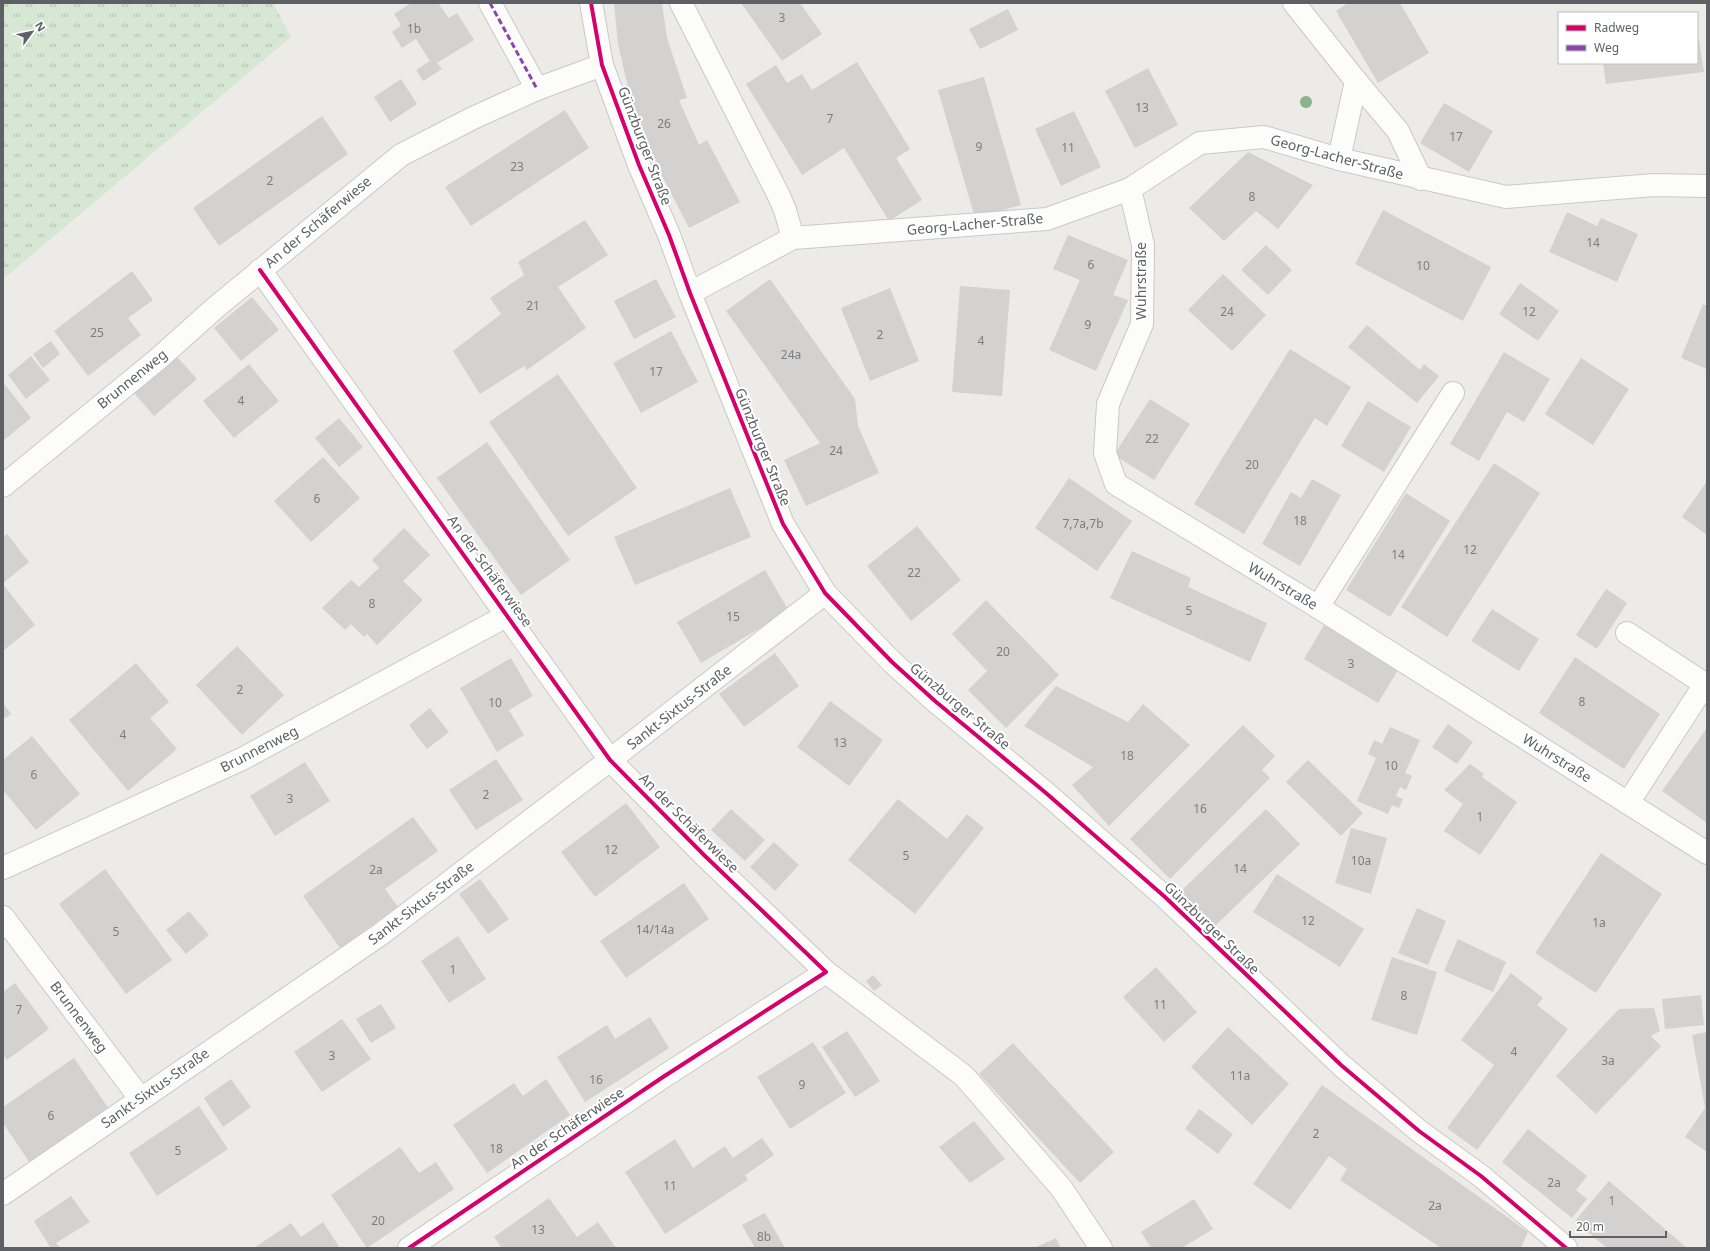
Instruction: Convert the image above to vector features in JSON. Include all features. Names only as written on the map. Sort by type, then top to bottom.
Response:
[{"type":"street","points":[[490,3],[537,89]]},
{"type":"street","name":"Günzburger Straße","points":[[591,3],[602,65],[639,165],[669,235],[690,293],[783,524],[825,593],[846,617],[892,662],[935,701],[1046,793],[1165,898],[1341,1065],[1419,1131],[1481,1176],[1566,1248]]},
{"type":"street","points":[[681,3],[779,196],[785,210],[793,238]]},
{"type":"street","points":[[1294,3],[1398,131],[1420,179]]},
{"type":"street","name":"An der Schäferwiese","points":[[409,1248],[663,1077],[826,972],[704,855],[610,760],[508,615],[260,270],[401,154],[473,118],[537,89],[602,65]]},
{"type":"street","points":[[1339,160],[1356,81]]},
{"type":"street","name":"Georg-Lacher-Straße","points":[[690,293],[793,238],[1047,219],[1130,189],[1200,143],[1264,137],[1339,160],[1420,179],[1506,196],[1654,185],[1707,186]]},
{"type":"street","name":"Wuhrstraße","points":[[1130,189],[1143,245],[1142,324],[1108,404],[1105,453],[1116,484],[1318,607],[1707,853]]},
{"type":"street","name":"Brunnenweg","points":[[3,486],[158,359],[260,270]]},
{"type":"street","points":[[1318,607],[1453,393]]},
{"type":"street","name":"Sankt-Sixtus-Straße","points":[[3,1194],[140,1098],[381,934],[610,760],[825,593]]},
{"type":"street","name":"Brunnenweg","points":[[3,868],[242,759],[508,615]]},
{"type":"street","points":[[1627,633],[1705,684],[1628,803]]},
{"type":"street","name":"Brunnenweg","points":[[3,917],[140,1098]]},
{"type":"street","points":[[826,972],[964,1076],[1062,1189],[1101,1248]]},
{"type":"green space","points":[[3,3],[273,3],[291,37],[3,279]]},
{"type":"building","points":[[411,3],[438,3],[449,18],[457,13],[474,40],[437,63],[442,69],[423,81],[416,70],[430,61],[416,39],[402,48],[392,32],[401,25],[394,14]]},
{"type":"building","points":[[614,3],[662,3],[667,38],[687,98],[679,100],[699,145],[707,140],[740,202],[689,228],[657,166],[633,109],[618,44]]},
{"type":"building","points":[[741,3],[800,3],[822,34],[782,61]]},
{"type":"building","points":[[1348,3],[1400,3],[1429,53],[1378,83],[1336,11]]},
{"type":"building","points":[[1008,9],[1018,30],[980,49],[969,29]]},
{"type":"building","points":[[1698,33],[1704,72],[1606,84],[1603,64],[1698,64]]},
{"type":"building","points":[[857,62],[910,149],[896,158],[922,200],[889,221],[844,148],[802,175],[746,84],[776,65],[787,83],[802,74],[812,90]]},
{"type":"building","points":[[1148,68],[1178,125],[1135,148],[1105,91]]},
{"type":"building","points":[[984,77],[1021,205],[975,218],[938,90]]},
{"type":"building","points":[[401,79],[417,104],[390,122],[374,97]]},
{"type":"building","points":[[1444,103],[1493,131],[1469,172],[1420,143]]},
{"type":"building","points":[[565,110],[589,148],[471,226],[445,187]]},
{"type":"building","points":[[1074,111],[1101,167],[1061,186],[1035,129]]},
{"type":"building","points":[[322,116],[348,154],[219,246],[193,208]]},
{"type":"building","points":[[1248,152],[1313,185],[1278,229],[1256,211],[1224,241],[1189,208]]},
{"type":"building","points":[[1383,210],[1491,267],[1463,321],[1355,264]]},
{"type":"building","points":[[1567,212],[1597,226],[1601,218],[1638,234],[1617,282],[1549,252]]},
{"type":"building","points":[[585,220],[608,255],[558,287],[586,328],[527,370],[524,366],[480,394],[453,351],[501,314],[490,298],[524,275],[518,262]]},
{"type":"building","points":[[1068,235],[1128,260],[1113,295],[1128,300],[1096,371],[1049,350],[1080,280],[1053,269]]},
{"type":"building","points":[[1266,245],[1292,270],[1268,295],[1241,270]]},
{"type":"building","points":[[132,271],[153,300],[128,318],[141,335],[88,376],[54,331]]},
{"type":"building","points":[[1223,274],[1266,315],[1232,351],[1188,310]]},
{"type":"building","points":[[656,279],[676,317],[634,339],[614,301]]},
{"type":"building","points":[[770,279],[855,399],[858,426],[879,473],[806,506],[784,460],[820,443],[726,311]]},
{"type":"building","points":[[1520,283],[1559,311],[1538,341],[1499,314]]},
{"type":"building","points":[[960,286],[1010,290],[1002,396],[952,392]]},
{"type":"building","points":[[890,288],[919,361],[870,381],[841,308]]},
{"type":"building","points":[[252,297],[279,330],[241,361],[214,328]]},
{"type":"building","points":[[1703,304],[1707,306],[1707,369],[1681,358]]},
{"type":"building","points":[[1367,325],[1420,370],[1424,364],[1439,376],[1417,403],[1348,347]]},
{"type":"building","points":[[671,331],[698,382],[641,413],[613,363]]},
{"type":"building","points":[[51,341],[60,354],[43,368],[33,354]]},
{"type":"building","points":[[1290,349],[1351,387],[1327,426],[1315,418],[1244,534],[1194,504]]},
{"type":"building","points":[[1504,352],[1550,379],[1524,422],[1507,412],[1479,461],[1450,444]]},
{"type":"building","points":[[31,356],[50,380],[26,399],[8,375]]},
{"type":"building","points":[[176,356],[197,379],[154,416],[134,393]]},
{"type":"building","points":[[1581,358],[1629,389],[1593,445],[1545,414]]},
{"type":"building","points":[[249,364],[279,401],[234,438],[203,401]]},
{"type":"building","points":[[558,374],[637,488],[568,536],[489,422]]},
{"type":"building","points":[[3,382],[31,418],[3,441]]},
{"type":"building","points":[[1150,399],[1190,424],[1154,480],[1114,455]]},
{"type":"building","points":[[1368,401],[1411,427],[1384,472],[1341,446]]},
{"type":"building","points":[[339,418],[363,447],[339,467],[315,438]]},
{"type":"building","points":[[487,442],[570,560],[521,595],[437,478]]},
{"type":"building","points":[[323,457],[360,498],[311,542],[274,501]]},
{"type":"building","points":[[1494,463],[1540,493],[1447,637],[1401,607]]},
{"type":"building","points":[[1069,478],[1132,521],[1097,571],[1035,528]]},
{"type":"building","points":[[1312,479],[1341,495],[1300,566],[1262,544],[1291,492],[1301,498]]},
{"type":"building","points":[[1707,481],[1707,535],[1682,517]]},
{"type":"building","points":[[730,488],[751,537],[635,585],[614,537]]},
{"type":"building","points":[[1406,493],[1450,521],[1390,617],[1346,590]]},
{"type":"building","points":[[917,526],[961,580],[911,621],[867,566]]},
{"type":"building","points":[[404,528],[430,555],[403,581],[423,600],[377,645],[367,634],[364,637],[351,624],[345,630],[322,608],[351,580],[359,587],[379,568],[372,560]]},
{"type":"building","points":[[7,534],[29,562],[3,583],[3,537]]},
{"type":"building","points":[[1132,551],[1191,578],[1188,587],[1267,623],[1250,662],[1110,598]]},
{"type":"building","points":[[765,570],[789,611],[701,663],[677,622]]},
{"type":"building","points":[[3,584],[35,625],[3,651]]},
{"type":"building","points":[[1606,589],[1627,603],[1597,649],[1576,635]]},
{"type":"building","points":[[986,600],[1059,675],[1006,728],[968,690],[987,671],[952,634]]},
{"type":"building","points":[[1492,609],[1539,639],[1519,671],[1471,641]]},
{"type":"building","points":[[1324,625],[1398,670],[1378,703],[1304,659]]},
{"type":"building","points":[[237,646],[284,695],[242,735],[196,685]]},
{"type":"building","points":[[775,653],[799,686],[744,727],[719,694]]},
{"type":"building","points":[[1575,657],[1660,714],[1624,769],[1539,713]]},
{"type":"building","points":[[511,658],[533,696],[509,710],[524,735],[497,752],[460,688]]},
{"type":"building","points":[[136,663],[169,702],[150,718],[177,749],[128,791],[69,720]]},
{"type":"building","points":[[1056,686],[1128,722],[1143,704],[1190,745],[1109,826],[1072,785],[1093,767],[1024,726]]},
{"type":"building","points":[[830,701],[883,740],[849,786],[797,747]]},
{"type":"building","points":[[3,703],[11,714],[3,719]]},
{"type":"building","points":[[430,708],[449,732],[427,749],[409,725]]},
{"type":"building","points":[[1448,724],[1473,742],[1457,764],[1432,747]]},
{"type":"building","points":[[1243,725],[1275,756],[1262,770],[1270,778],[1170,879],[1130,839]]},
{"type":"building","points":[[1390,727],[1420,740],[1405,773],[1412,776],[1406,790],[1400,787],[1396,796],[1403,799],[1399,808],[1392,805],[1388,814],[1357,801],[1376,758],[1368,754],[1374,740],[1382,744]]},
{"type":"building","points":[[1707,728],[1707,823],[1662,791]]},
{"type":"building","points":[[32,736],[80,794],[36,830],[3,790],[3,760]]},
{"type":"building","points":[[496,759],[523,800],[476,830],[449,790]]},
{"type":"building","points":[[1308,760],[1363,813],[1341,836],[1286,782]]},
{"type":"building","points":[[305,762],[330,801],[275,836],[250,796]]},
{"type":"building","points":[[1470,764],[1484,774],[1482,777],[1517,802],[1480,855],[1444,831],[1463,804],[1444,790]]},
{"type":"building","points":[[898,799],[947,839],[967,814],[984,828],[915,914],[848,860]]},
{"type":"building","points":[[626,803],[660,847],[595,897],[561,852]]},
{"type":"building","points":[[731,809],[765,840],[745,861],[711,830]]},
{"type":"building","points":[[1266,809],[1300,844],[1213,928],[1179,893]]},
{"type":"building","points":[[413,817],[438,851],[385,889],[398,907],[340,948],[303,896]]},
{"type":"building","points":[[1351,828],[1387,838],[1371,894],[1335,883]]},
{"type":"building","points":[[774,842],[799,865],[775,891],[750,867]]},
{"type":"building","points":[[1601,853],[1662,894],[1596,993],[1535,953]]},
{"type":"building","points":[[105,869],[172,960],[126,994],[59,904]]},
{"type":"building","points":[[1277,874],[1364,929],[1340,967],[1253,912]]},
{"type":"building","points":[[480,879],[509,919],[488,934],[459,894]]},
{"type":"building","points":[[684,883],[709,919],[626,978],[600,941]]},
{"type":"building","points":[[1417,908],[1446,921],[1428,965],[1398,953]]},
{"type":"building","points":[[189,911],[209,935],[186,954],[166,930]]},
{"type":"building","points":[[458,936],[486,979],[449,1003],[421,961]]},
{"type":"building","points":[[1458,939],[1506,962],[1493,992],[1444,971]]},
{"type":"building","points":[[1392,957],[1437,972],[1417,1035],[1371,1020]]},
{"type":"building","points":[[1156,967],[1197,1012],[1164,1042],[1123,997]]},
{"type":"building","points":[[1511,973],[1543,998],[1537,1005],[1568,1029],[1477,1150],[1447,1128],[1494,1065],[1461,1040]]},
{"type":"building","points":[[873,975],[882,985],[874,991],[866,981]]},
{"type":"building","points":[[15,983],[49,1029],[7,1060],[3,1055],[3,992]]},
{"type":"building","points":[[1701,995],[1704,1025],[1665,1029],[1662,999]]},
{"type":"building","points":[[381,1004],[396,1028],[371,1043],[356,1019]]},
{"type":"building","points":[[1654,1008],[1660,1031],[1651,1036],[1661,1046],[1596,1114],[1556,1076],[1619,1009]]},
{"type":"building","points":[[650,1017],[669,1048],[585,1102],[557,1057],[607,1025],[615,1039]]},
{"type":"building","points":[[342,1019],[371,1059],[322,1092],[294,1052]]},
{"type":"building","points":[[1228,1027],[1289,1084],[1252,1125],[1191,1067]]},
{"type":"building","points":[[847,1031],[880,1081],[855,1097],[822,1047]]},
{"type":"building","points":[[1707,1032],[1707,1152],[1685,1137],[1705,1108],[1692,1035]]},
{"type":"building","points":[[813,1042],[846,1093],[790,1129],[757,1077]]},
{"type":"building","points":[[1013,1043],[1114,1152],[1080,1183],[979,1074]]},
{"type":"building","points":[[74,1058],[109,1109],[30,1163],[3,1123],[3,1107]]},
{"type":"building","points":[[231,1079],[251,1107],[223,1127],[204,1098]]},
{"type":"building","points":[[546,1079],[570,1115],[487,1173],[453,1125],[514,1083],[523,1096]]},
{"type":"building","points":[[1322,1085],[1528,1232],[1521,1248],[1441,1248],[1340,1180],[1347,1169],[1329,1156],[1290,1210],[1253,1184]]},
{"type":"building","points":[[199,1106],[228,1149],[157,1196],[129,1153]]},
{"type":"building","points":[[1199,1109],[1233,1134],[1218,1154],[1185,1129]]},
{"type":"building","points":[[974,1121],[1005,1159],[970,1183],[939,1147]]},
{"type":"building","points":[[1528,1129],[1587,1176],[1576,1190],[1587,1199],[1572,1218],[1502,1162]]},
{"type":"building","points":[[762,1138],[774,1155],[745,1175],[748,1180],[665,1234],[625,1172],[675,1139],[693,1168],[725,1146],[733,1158]]},
{"type":"building","points":[[400,1147],[419,1173],[436,1162],[454,1189],[367,1248],[331,1195]]},
{"type":"building","points":[[1609,1181],[1687,1248],[1607,1248],[1575,1221]]},
{"type":"building","points":[[71,1196],[90,1222],[56,1243],[60,1248],[48,1248],[50,1247],[34,1221]]},
{"type":"building","points":[[549,1198],[577,1237],[598,1222],[616,1248],[502,1248],[494,1237]]},
{"type":"building","points":[[1194,1199],[1213,1229],[1182,1248],[1151,1248],[1141,1232]]},
{"type":"building","points":[[765,1213],[785,1248],[755,1248],[742,1225]]},
{"type":"building","points":[[323,1222],[340,1248],[254,1248],[291,1223],[301,1237]]},
{"type":"building","points":[[1056,1238],[1061,1248],[1034,1248]]},
{"type":"marked path","points":[[490,3],[537,89]]},
{"type":"cycle path","points":[[591,3],[602,65],[639,165],[669,235],[690,293],[783,524],[825,593],[892,662],[935,701],[1046,793],[1165,897],[1341,1065],[1419,1131],[1481,1176],[1566,1248]]},
{"type":"cycle path","points":[[260,270],[610,760],[704,855],[826,972],[663,1077],[409,1248]]}]
